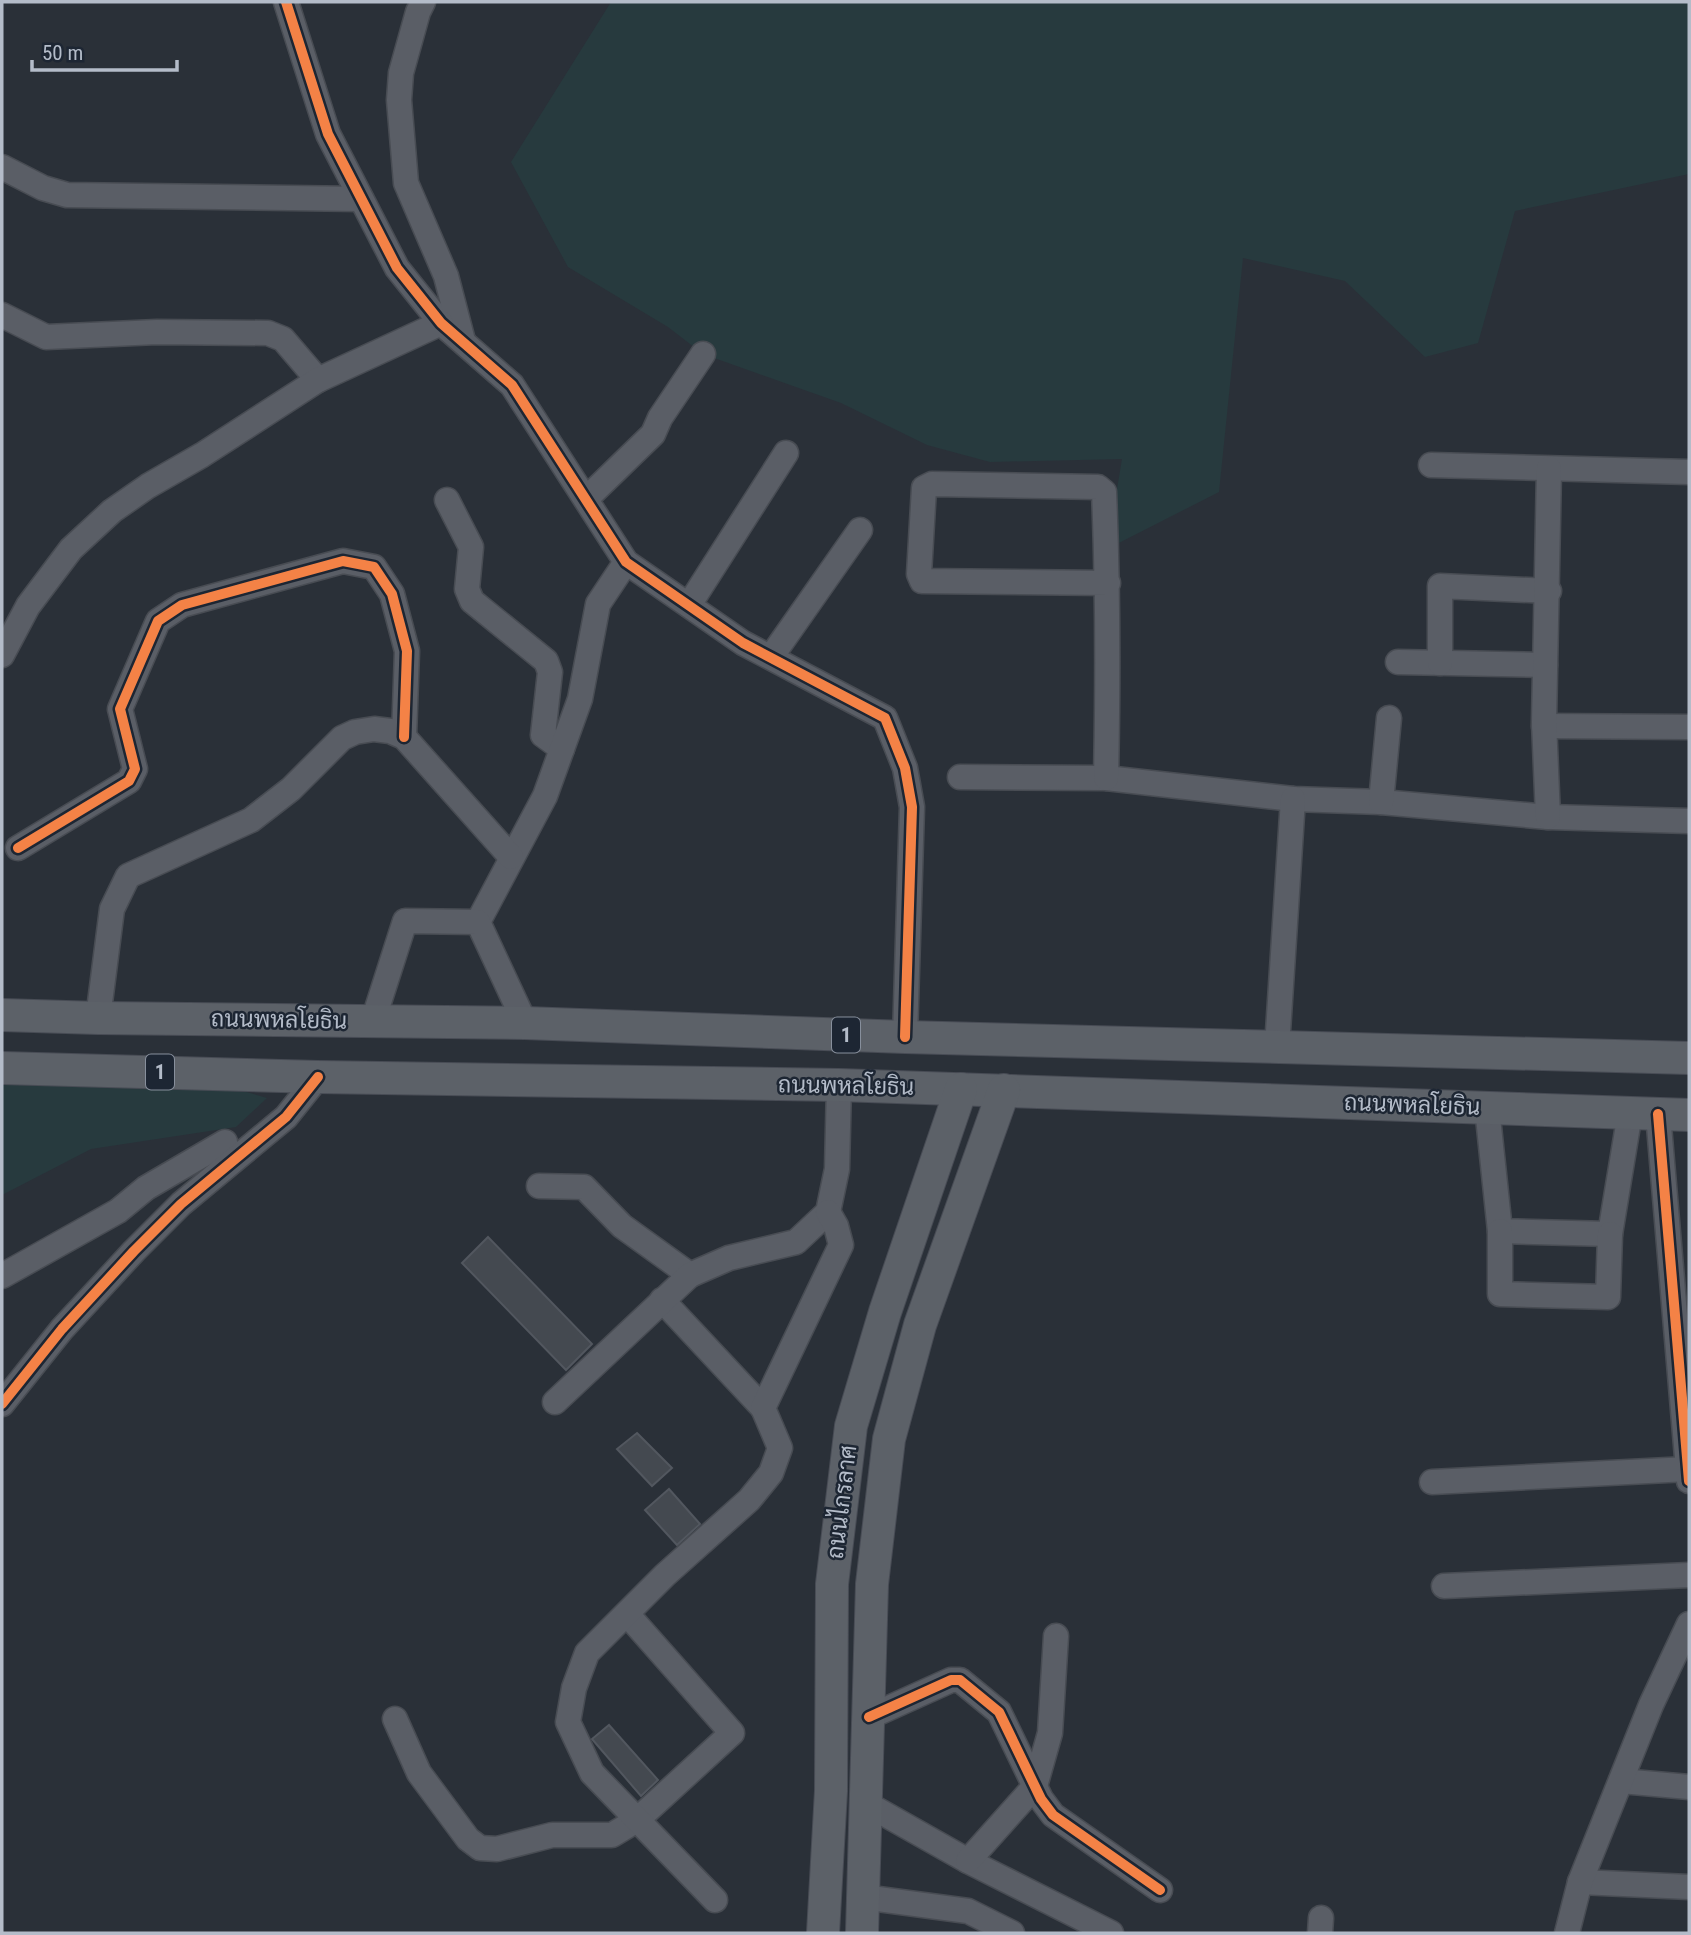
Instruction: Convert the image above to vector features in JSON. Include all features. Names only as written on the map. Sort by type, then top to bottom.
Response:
[{"type":"main road","name":"ถนนพหลโยธิน","points":[[2,1015],[525,1023],[905,1037],[1689,1058]]},
{"type":"main road","name":"ถนนพหลโยธิน","points":[[2,1068],[318,1077],[839,1085],[1689,1115]]},
{"type":"main road","name":"ถนนไกรลาศ","points":[[823,1933],[831,1791],[832,1584],[851,1426],[886,1312],[961,1089]]},
{"type":"main road","name":"ถนนไกรลาศ","points":[[862,1933],[872,1584],[889,1438],[925,1312],[1004,1090]]},
{"type":"street","points":[[286,2],[328,134],[397,268],[441,323],[512,385],[626,562],[743,643],[886,718],[905,768],[912,807],[905,1037]]},
{"type":"street","points":[[423,2],[401,73],[399,100],[406,183],[446,276],[463,341]]},
{"type":"street","points":[[2,167],[43,188],[67,195],[361,199]]},
{"type":"street","points":[[2,315],[46,337],[157,332],[268,333],[283,339],[318,380]]},
{"type":"street","points":[[2,655],[29,606],[71,549],[112,511],[318,380],[441,323]]},
{"type":"street","points":[[586,499],[653,434],[660,418],[703,354]]},
{"type":"street","points":[[689,605],[786,453]]},
{"type":"street","points":[[1432,465],[1689,472]]},
{"type":"street","points":[[1548,817],[1544,726],[1549,591],[1549,469]]},
{"type":"street","points":[[1106,778],[1109,652],[1108,583],[1104,492],[1098,487],[932,484],[925,488],[919,574],[922,581],[1108,583]]},
{"type":"street","points":[[447,499],[471,547],[467,589],[472,601],[546,661],[550,672],[543,735],[562,749]]},
{"type":"street","points":[[771,657],[860,530]]},
{"type":"street","points":[[18,848],[128,781],[135,769],[120,709],[158,621],[182,605],[240,588],[343,561],[374,567],[392,594],[407,651],[404,737]]},
{"type":"street","points":[[478,922],[545,796],[580,699],[598,604],[626,562]]},
{"type":"street","points":[[1440,663],[1440,586],[1549,591]]},
{"type":"street","points":[[1398,662],[1545,665]]},
{"type":"street","points":[[1381,802],[1389,718]]},
{"type":"street","points":[[1544,726],[1689,727]]},
{"type":"street","points":[[99,1018],[112,909],[128,876],[251,820],[291,789],[342,738],[355,732],[373,729],[390,731],[404,737],[511,857]]},
{"type":"street","points":[[960,777],[1106,778],[1293,799],[1381,802],[1548,817],[1689,821]]},
{"type":"street","points":[[1277,1047],[1293,799]]},
{"type":"street","points":[[373,1021],[405,920],[478,922]]},
{"type":"street","points":[[478,922],[525,1023]]},
{"type":"street","points":[[2,1404],[62,1329],[134,1251],[181,1203],[286,1116],[318,1077]]},
{"type":"street","points":[[555,1402],[690,1275],[729,1258],[796,1242],[828,1212],[837,1169],[839,1085]]},
{"type":"street","points":[[1487,1108],[1500,1231],[1500,1294],[1608,1297],[1610,1234],[1644,1114]]},
{"type":"street","points":[[1432,1482],[1689,1475],[1681,1288],[1644,1114]]},
{"type":"street","points":[[2,1276],[118,1211],[176,1168],[225,1142]]},
{"type":"street","points":[[539,1186],[584,1186],[622,1226],[690,1275]]},
{"type":"street","points":[[763,1408],[841,1245],[836,1226],[828,1212]]},
{"type":"street","points":[[1500,1231],[1610,1234]]},
{"type":"street","points":[[662,1300],[763,1408],[780,1448],[771,1473],[748,1500],[665,1575],[587,1653],[574,1688],[568,1722],[592,1773],[715,1900]]},
{"type":"street","points":[[1444,1586],[1689,1575]]},
{"type":"street","points":[[396,1719],[419,1773],[468,1839],[480,1848],[497,1849],[552,1835],[612,1835],[637,1820],[732,1733],[627,1614]]},
{"type":"street","points":[[1567,1933],[1580,1882],[1621,1781],[1680,1663],[1689,1624]]},
{"type":"street","points":[[968,1861],[1035,1786],[1050,1733],[1056,1636]]},
{"type":"street","points":[[869,1717],[951,1680],[960,1680],[999,1712],[1041,1800],[1053,1815],[1160,1890]]},
{"type":"street","points":[[1621,1781],[1689,1787]]},
{"type":"street","points":[[867,1804],[968,1861],[1111,1933]]},
{"type":"street","points":[[1580,1882],[1689,1887]]},
{"type":"street","points":[[863,1897],[968,1911],[1012,1933]]},
{"type":"green space","points":[[611,2],[1689,2],[1689,174],[1515,211],[1478,343],[1425,357],[1345,281],[1243,258],[1219,492],[1107,549],[1122,459],[990,462],[927,445],[841,403],[703,354],[668,327],[568,267],[511,162]]},
{"type":"green space","points":[[2,1085],[230,1087],[267,1098],[236,1127],[91,1149],[2,1195]]},
{"type":"building","points":[[488,1237],[592,1344],[566,1370],[462,1263]]},
{"type":"building","points":[[637,1433],[672,1468],[652,1486],[617,1449]]},
{"type":"building","points":[[669,1489],[700,1524],[677,1545],[645,1510]]},
{"type":"building","points":[[609,1725],[658,1780],[641,1796],[592,1739]]},
{"type":"cycle path","points":[[286,2],[328,134],[397,268],[441,323],[512,385],[626,562],[743,643],[885,718],[905,768],[912,807],[905,1037]]},
{"type":"cycle path","points":[[18,848],[129,781],[135,769],[120,709],[158,621],[182,605],[343,561],[374,567],[392,594],[407,651],[404,737]]},
{"type":"cycle path","points":[[2,1404],[62,1329],[134,1251],[181,1204],[286,1117],[318,1077]]},
{"type":"cycle path","points":[[1658,1114],[1689,1481]]},
{"type":"cycle path","points":[[869,1717],[951,1680],[960,1680],[999,1712],[1041,1799],[1053,1815],[1160,1890]]}]
